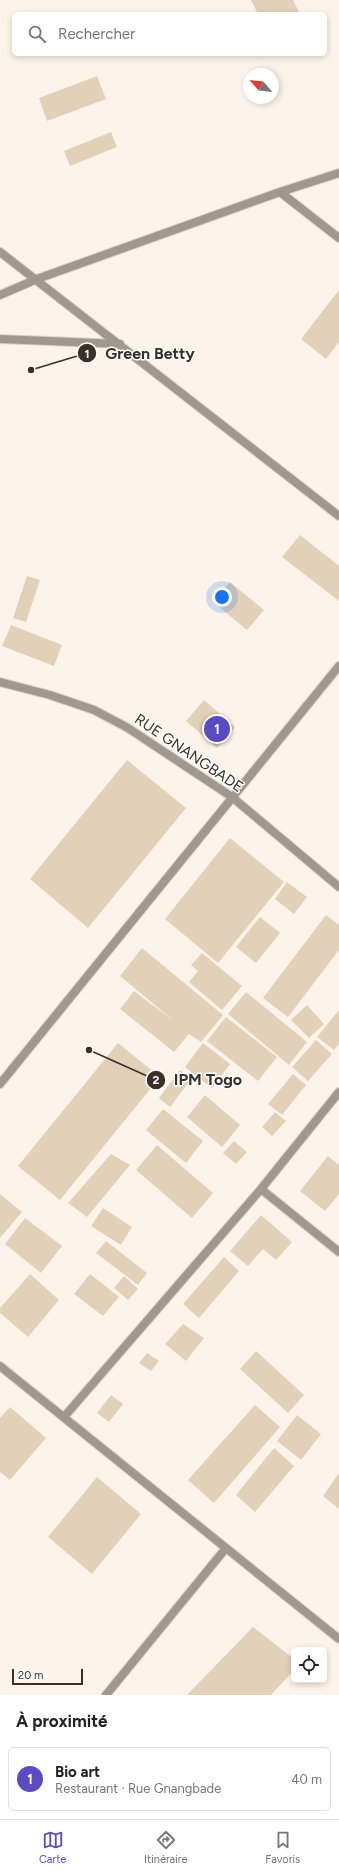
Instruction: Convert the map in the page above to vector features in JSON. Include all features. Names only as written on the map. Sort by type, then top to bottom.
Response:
[{"type":"street","points":[[0,296],[37,280],[280,192],[339,173]]},
{"type":"street","points":[[280,192],[339,238]]},
{"type":"street","points":[[0,252],[339,516]]},
{"type":"street","points":[[0,339],[120,344]]},
{"type":"street","points":[[0,1084],[339,666]]},
{"type":"street","name":"RUE GNANGBADE","points":[[0,682],[50,695],[94,710],[128,728],[232,797],[339,887]]},
{"type":"street","points":[[64,1417],[261,1189],[339,1092]]},
{"type":"street","points":[[261,1189],[339,1252]]},
{"type":"street","points":[[0,1366],[339,1639]]},
{"type":"street","points":[[106,1695],[226,1548]]},
{"type":"building","points":[[251,0],[293,0],[299,12],[257,12]]},
{"type":"building","points":[[97,76],[106,99],[47,121],[39,98]]},
{"type":"building","points":[[111,132],[117,147],[70,166],[64,151]]},
{"type":"building","points":[[339,290],[339,342],[326,359],[301,339]]},
{"type":"building","points":[[300,535],[339,566],[339,601],[282,557]]},
{"type":"building","points":[[27,576],[40,580],[26,622],[13,618]]},
{"type":"building","points":[[230,582],[264,610],[247,630],[213,602]]},
{"type":"building","points":[[11,625],[62,645],[54,666],[2,646]]},
{"type":"building","points":[[204,700],[235,727],[217,748],[186,721]]},
{"type":"building","points":[[127,760],[186,808],[88,928],[30,879]]},
{"type":"building","points":[[230,838],[284,882],[218,963],[165,919]]},
{"type":"building","points":[[287,882],[307,897],[294,914],[275,899]]},
{"type":"building","points":[[326,915],[339,925],[339,950],[288,1017],[263,998]]},
{"type":"building","points":[[260,917],[280,933],[256,963],[236,947]]},
{"type":"building","points":[[142,948],[223,1015],[201,1042],[189,1034],[174,1052],[120,1009],[134,991],[175,1022],[120,976]]},
{"type":"building","points":[[202,953],[242,986],[222,1010],[189,982],[198,971],[191,965]]},
{"type":"building","points":[[246,992],[307,1042],[289,1065],[228,1014]]},
{"type":"building","points":[[307,1005],[324,1024],[309,1038],[291,1020]]},
{"type":"building","points":[[339,1010],[339,1044],[334,1050],[317,1037]]},
{"type":"building","points":[[226,1017],[277,1057],[258,1081],[207,1041]]},
{"type":"building","points":[[316,1040],[332,1054],[308,1081],[292,1067]]},
{"type":"building","points":[[118,1043],[160,1077],[60,1200],[18,1166]]},
{"type":"building","points":[[203,1043],[230,1064],[212,1088],[185,1067]]},
{"type":"building","points":[[180,1070],[192,1078],[170,1107],[159,1098]]},
{"type":"building","points":[[293,1074],[306,1085],[282,1115],[268,1104]]},
{"type":"building","points":[[205,1095],[240,1125],[222,1147],[187,1117]]},
{"type":"building","points":[[163,1109],[203,1141],[186,1163],[146,1130]]},
{"type":"building","points":[[275,1112],[286,1121],[272,1136],[262,1127]]},
{"type":"building","points":[[234,1141],[247,1152],[236,1164],[223,1153]]},
{"type":"building","points":[[157,1145],[213,1193],[192,1218],[136,1170]]},
{"type":"building","points":[[111,1154],[130,1165],[87,1217],[68,1203]]},
{"type":"building","points":[[328,1156],[339,1165],[339,1194],[325,1211],[300,1191]]},
{"type":"building","points":[[0,1194],[22,1212],[0,1238]]},
{"type":"building","points":[[103,1208],[132,1227],[121,1245],[91,1226]]},
{"type":"building","points":[[261,1215],[292,1242],[276,1260],[263,1249],[248,1266],[230,1251]]},
{"type":"building","points":[[25,1218],[62,1246],[41,1273],[5,1244]]},
{"type":"building","points":[[106,1241],[147,1273],[138,1285],[96,1253]]},
{"type":"building","points":[[224,1257],[239,1271],[199,1318],[183,1304]]},
{"type":"building","points":[[30,1274],[59,1300],[28,1337],[0,1313],[0,1308]]},
{"type":"building","points":[[90,1274],[119,1297],[103,1316],[74,1294]]},
{"type":"building","points":[[124,1276],[138,1289],[128,1300],[114,1288]]},
{"type":"building","points":[[183,1324],[204,1338],[186,1361],[165,1344]]},
{"type":"building","points":[[256,1351],[304,1395],[288,1413],[240,1369]]},
{"type":"building","points":[[147,1353],[159,1361],[151,1371],[139,1363]]},
{"type":"building","points":[[111,1395],[123,1404],[109,1422],[97,1413]]},
{"type":"building","points":[[255,1405],[280,1427],[214,1503],[188,1480]]},
{"type":"building","points":[[10,1407],[46,1438],[10,1480],[0,1472],[0,1418]]},
{"type":"building","points":[[297,1415],[321,1434],[301,1460],[277,1441]]},
{"type":"building","points":[[274,1448],[294,1466],[255,1512],[236,1495]]},
{"type":"building","points":[[339,1473],[339,1509],[323,1496]]},
{"type":"building","points":[[97,1477],[141,1514],[92,1574],[48,1537]]},
{"type":"building","points":[[253,1627],[291,1657],[291,1673],[271,1695],[187,1695]]},
{"type":"place","name":"Green Betty","points":[[31,370]]},
{"type":"place","name":"Bio art","points":[[217,729]]},
{"type":"place","name":"IPM Togo","points":[[89,1050]]}]
